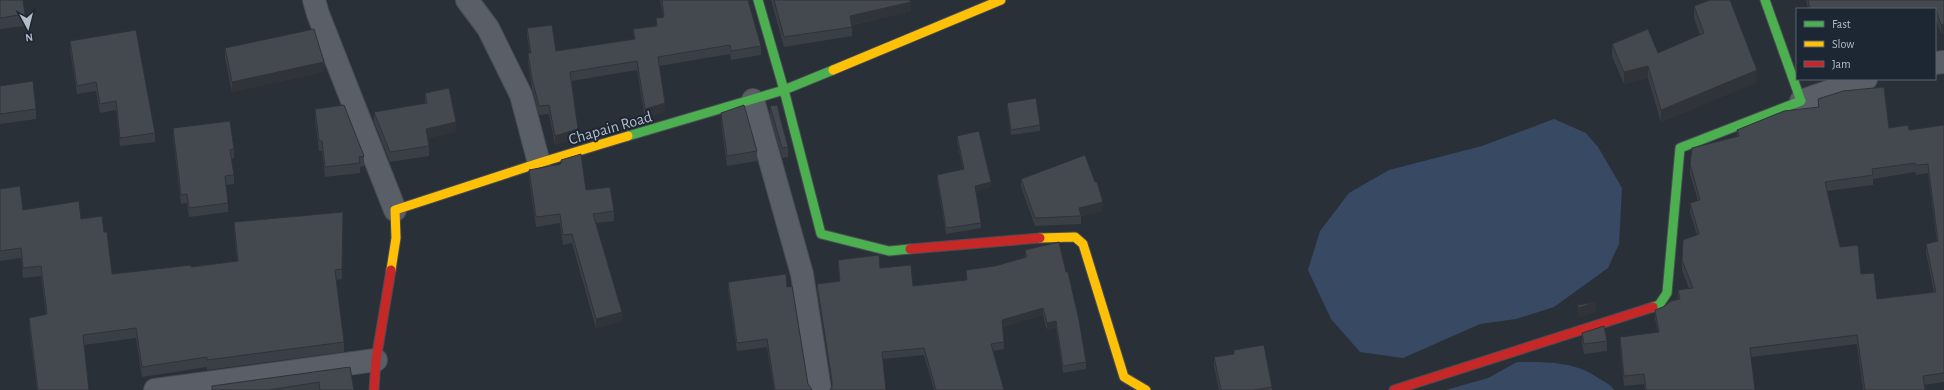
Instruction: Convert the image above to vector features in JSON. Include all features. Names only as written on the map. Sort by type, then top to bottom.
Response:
[{"type":"street","points":[[314,0],[318,14],[395,210],[396,238],[376,360],[374,390]]},
{"type":"street","points":[[467,0],[488,28],[521,95],[539,163]]},
{"type":"street","points":[[758,0],[784,90],[821,234],[889,252],[1063,236],[1075,237],[1083,244],[1124,376],[1146,390]]},
{"type":"street","name":"Chapain Road","points":[[395,210],[539,163],[784,90],[1001,0]]},
{"type":"street","points":[[1765,0],[1801,101]]},
{"type":"street","points":[[1394,390],[1660,306],[1667,293],[1680,148],[1801,101],[1863,80]]},
{"type":"street","points":[[753,100],[802,274],[820,390]]},
{"type":"street","points":[[155,390],[376,360]]},
{"type":"water","points":[[1554,119],[1586,133],[1598,147],[1622,188],[1619,244],[1608,268],[1554,307],[1516,319],[1480,324],[1403,358],[1360,352],[1331,319],[1308,270],[1320,231],[1349,193],[1389,170],[1482,146]]},
{"type":"water","points":[[1517,362],[1539,362],[1571,366],[1590,373],[1608,384],[1614,390],[1446,390],[1488,378]]},
{"type":"building","points":[[0,0],[23,0],[25,14],[0,18]]},
{"type":"building","points":[[662,0],[748,0],[761,46],[731,51],[730,45],[658,57],[665,103],[645,109],[637,61],[570,72],[578,129],[555,136],[549,105],[539,106],[532,79],[528,53],[531,53],[527,28],[552,25],[556,51],[635,39],[633,29],[657,26],[656,18],[664,17]]},
{"type":"building","points":[[774,0],[910,0],[911,2],[850,16],[852,27],[784,37]]},
{"type":"building","points":[[1710,0],[1730,0],[1757,70],[1661,110],[1648,66],[1624,72],[1612,44],[1648,29],[1658,53],[1704,33],[1694,6]]},
{"type":"building","points":[[1808,0],[1944,0],[1944,24],[1941,25],[1936,8],[1810,8]]},
{"type":"building","points":[[314,29],[324,62],[232,82],[225,48]]},
{"type":"building","points":[[136,30],[155,133],[120,138],[116,101],[100,104],[96,82],[77,86],[70,41]]},
{"type":"building","points":[[33,81],[36,109],[0,114],[0,86]]},
{"type":"building","points":[[1884,87],[1889,128],[1908,125],[1909,130],[1944,125],[1944,373],[1923,376],[1925,390],[1865,390],[1857,335],[1750,348],[1755,390],[1646,390],[1644,374],[1624,376],[1620,337],[1659,332],[1655,310],[1663,307],[1671,301],[1680,299],[1678,290],[1693,288],[1682,260],[1683,240],[1699,234],[1690,203],[1700,200],[1690,164],[1692,148],[1739,136],[1737,130],[1784,111],[1819,107],[1818,99],[1843,91]],"holes":[[[1915,163],[1916,165],[1928,164],[1938,241],[1926,244],[1936,292],[1877,299],[1874,273],[1861,274],[1858,245],[1840,247],[1825,182],[1873,175],[1872,169]]]},
{"type":"building","points":[[449,88],[456,122],[426,129],[429,146],[390,152],[374,112],[427,103],[425,93]]},
{"type":"building","points":[[1036,98],[1040,125],[1011,130],[1007,103]]},
{"type":"building","points":[[344,105],[364,156],[359,157],[360,163],[325,167],[322,141],[319,141],[315,109]]},
{"type":"building","points":[[744,105],[757,151],[727,156],[721,113]]},
{"type":"building","points":[[777,105],[788,147],[782,148],[770,106]]},
{"type":"building","points":[[230,121],[234,149],[230,150],[234,175],[225,176],[228,203],[189,208],[187,194],[181,195],[173,128]]},
{"type":"building","points":[[979,131],[991,182],[975,186],[981,223],[946,228],[937,175],[964,169],[957,136]]},
{"type":"building","points":[[581,154],[586,190],[610,187],[614,211],[593,214],[622,312],[596,319],[572,234],[563,235],[560,214],[536,217],[529,170],[561,164],[561,160]]},
{"type":"building","points":[[1085,155],[1095,182],[1097,182],[1103,202],[1079,208],[1081,216],[1035,218],[1021,179]]},
{"type":"building","points":[[20,186],[23,210],[79,201],[81,219],[102,216],[104,232],[107,232],[112,274],[238,261],[234,222],[343,212],[342,269],[335,270],[344,342],[207,360],[207,357],[142,367],[136,328],[83,335],[89,390],[38,390],[29,318],[47,314],[41,266],[23,268],[21,248],[0,251],[0,189]]},
{"type":"building","points":[[1059,242],[1066,272],[1068,272],[1079,320],[1086,362],[1063,366],[1056,321],[1047,323],[1043,308],[1002,320],[1004,342],[991,344],[1004,390],[936,390],[924,348],[882,352],[886,390],[830,390],[832,387],[832,381],[817,284],[840,281],[838,260],[879,255],[880,268],[911,265],[913,286],[967,280],[966,270],[995,266],[1027,257],[1025,250]]},
{"type":"building","points":[[786,274],[787,287],[792,286],[808,384],[812,390],[775,390],[767,339],[737,343],[728,282]]},
{"type":"building","points":[[1596,302],[1578,308],[1578,305]]},
{"type":"building","points":[[1604,326],[1607,341],[1584,344],[1582,333]]},
{"type":"building","points":[[1264,345],[1272,387],[1254,390],[1221,390],[1214,357],[1234,354],[1234,350]]},
{"type":"building","points":[[350,367],[354,390],[320,390],[319,382],[269,390],[212,390],[212,386]]},
{"type":"traffic: fast","points":[[758,0],[784,90],[821,234],[889,251],[910,249]]},
{"type":"traffic: fast","points":[[1653,307],[1659,305],[1667,293],[1680,148],[1801,101],[1765,0]]},
{"type":"traffic: fast","points":[[628,136],[784,90],[833,70]]},
{"type":"traffic: slow","points":[[833,70],[1001,0]]},
{"type":"traffic: slow","points":[[391,270],[396,238],[395,210],[539,163],[628,136]]},
{"type":"traffic: slow","points":[[1040,238],[1075,237],[1083,244],[1124,377],[1146,390]]},
{"type":"traffic: jam","points":[[910,249],[1040,238]]},
{"type":"traffic: jam","points":[[374,390],[376,360],[391,270]]},
{"type":"traffic: jam","points":[[1394,390],[1653,307]]}]
